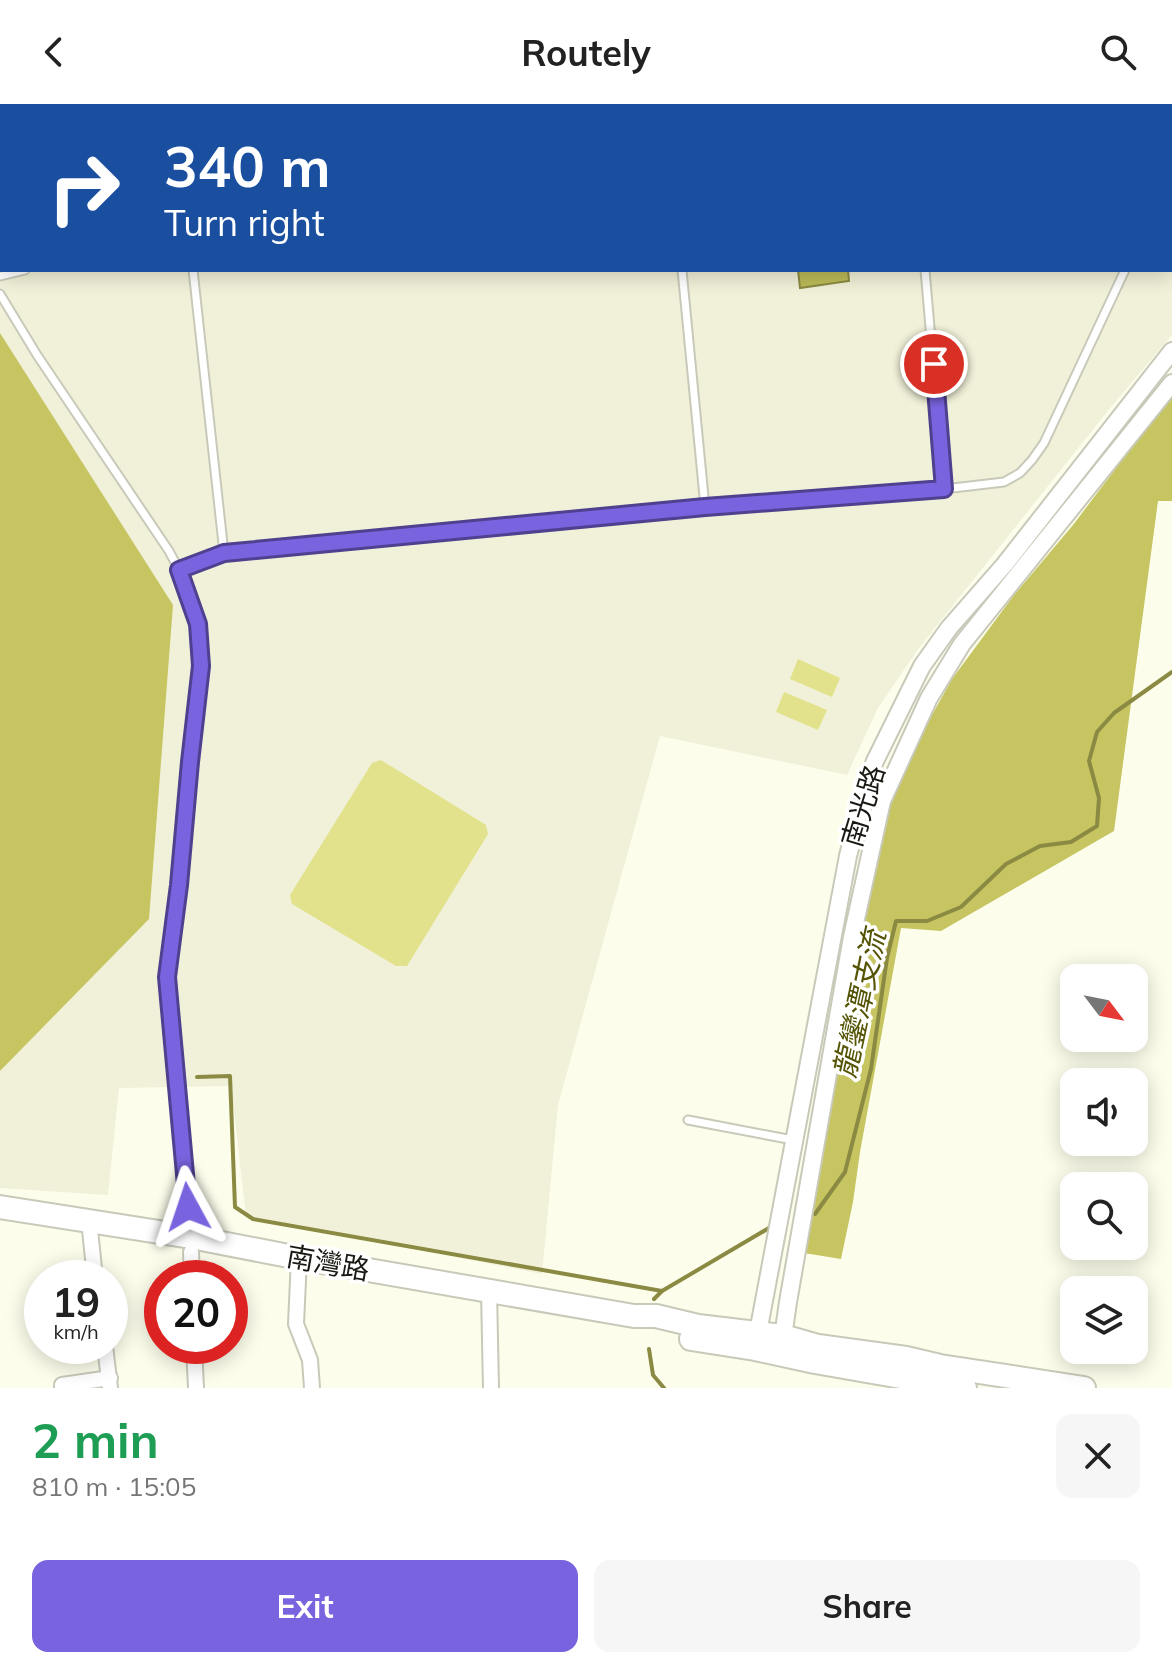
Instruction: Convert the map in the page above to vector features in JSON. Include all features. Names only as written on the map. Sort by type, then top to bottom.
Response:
[{"type":"main road","name":"南灣路","points":[[0,1207],[89,1227],[489,1298],[756,1341]]},
{"type":"main road","name":"南灣路","points":[[0,1221],[89,1227]]},
{"type":"main road","points":[[756,1341],[906,1358],[1084,1388]]},
{"type":"main road","points":[[781,1345],[815,1362],[965,1388]]},
{"type":"street","name":"南光路","points":[[756,1341],[848,856],[864,792],[886,737],[922,666],[949,628],[1005,564],[1172,351]]},
{"type":"street","name":"南光路","points":[[781,1345],[852,937],[882,801],[929,698],[962,644],[1172,383]]},
{"type":"street","points":[[89,1227],[93,1260]]},
{"type":"street","points":[[191,1245],[191,1260]]},
{"type":"street","points":[[298,1264],[296,1324],[310,1360],[312,1388]]},
{"type":"street","points":[[489,1298],[491,1388]]},
{"type":"street","points":[[195,1364],[196,1388]]},
{"type":"street","points":[[62,1388],[62,1385],[110,1383]]},
{"type":"lane","points":[[193,272],[224,553]]},
{"type":"lane","points":[[682,272],[705,507]]},
{"type":"lane","points":[[925,272],[944,489]]},
{"type":"lane","points":[[179,570],[224,553],[1004,482],[1020,473],[1044,443],[1124,272]]},
{"type":"lane","points":[[0,276],[12,273]]},
{"type":"lane","points":[[0,294],[37,355],[169,551],[198,624],[201,666],[167,977],[191,1245]]},
{"type":"lane","points":[[688,1120],[795,1140]]},
{"type":"shaded area","points":[[0,272],[1172,272],[1172,335],[919,648],[878,708],[847,775],[660,736],[558,1105],[542,1274],[246,1216],[231,1086],[119,1088],[108,1195],[0,1188]]},
{"type":"shaded area","points":[[798,272],[848,272],[849,281],[800,288]]},
{"type":"shaded area","points":[[0,333],[173,605],[149,919],[0,1071]]},
{"type":"shaded area","points":[[1172,394],[1172,501],[1158,501],[1114,831],[941,931],[901,928],[841,1259],[804,1253],[873,876],[890,805],[913,749],[952,679]]},
{"type":"shaded area","points":[[798,659],[840,678],[832,697],[790,679]]},
{"type":"shaded area","points":[[784,692],[827,710],[818,730],[776,712]]},
{"type":"shaded area","points":[[381,760],[486,825],[488,834],[407,966],[396,966],[292,904],[290,895],[372,763]]},
{"type":"waterway","name":"龍鑾潭支流","points":[[815,1214],[845,1172],[871,1069],[887,958],[896,921],[927,921],[961,907],[1006,864],[1040,846],[1071,842],[1097,826],[1099,798],[1089,761],[1097,732],[1114,713],[1172,672]]},
{"type":"waterway","points":[[197,1077],[230,1076],[235,1207],[253,1219],[662,1291]]},
{"type":"waterway","name":"龍鑾潭支流","points":[[654,1299],[662,1291],[769,1228]]},
{"type":"waterway","name":"龍鑾潭支流","points":[[649,1349],[653,1375],[664,1388]]},
{"type":"route","points":[[188,1207],[167,977],[201,666],[198,624],[179,570],[224,553],[705,507],[944,489],[934,364]]}]
